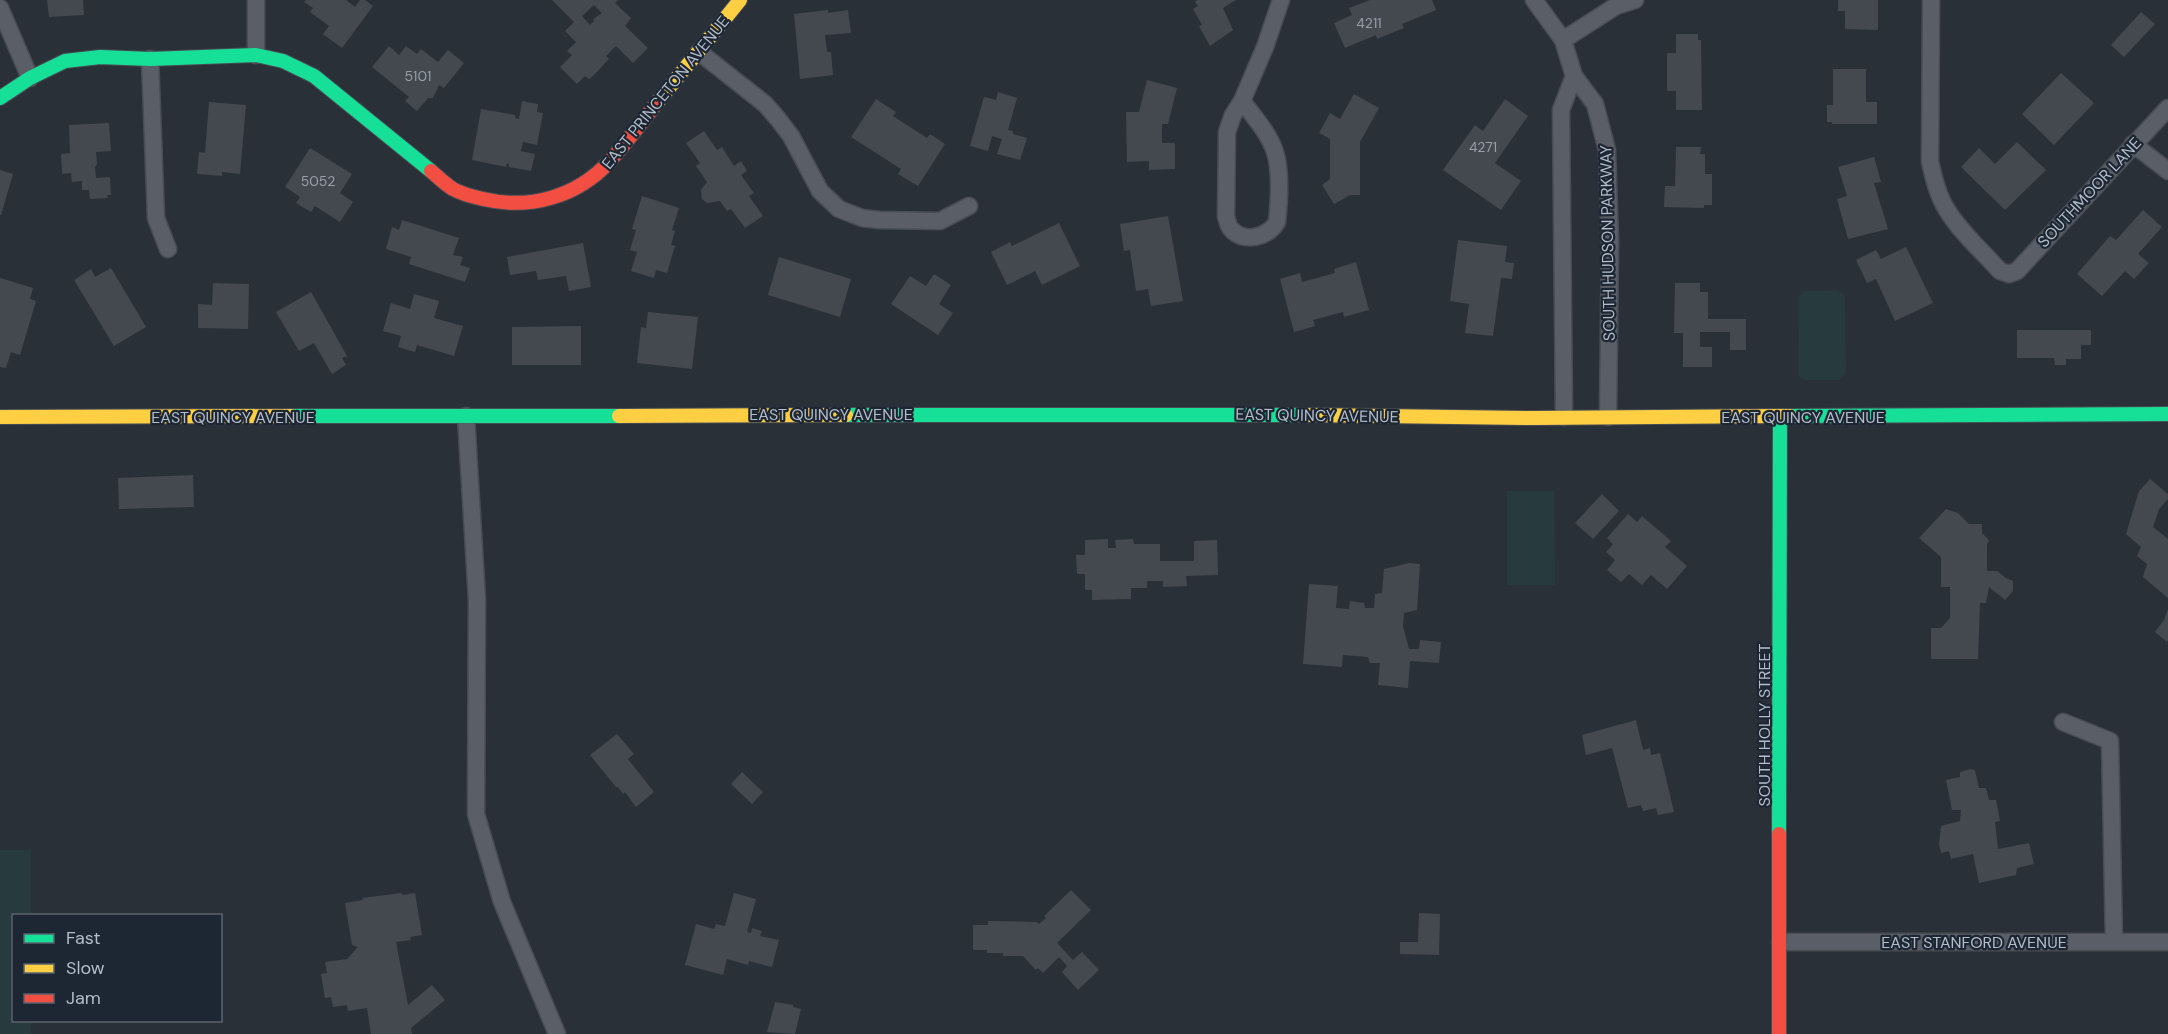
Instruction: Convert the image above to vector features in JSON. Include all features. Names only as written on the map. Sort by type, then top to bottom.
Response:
[{"type":"street","points":[[256,0],[256,55]]},
{"type":"street","name":"EAST PRINCETON AVENUE","points":[[0,98],[30,78],[65,61],[100,57],[150,59],[256,55],[283,61],[314,76],[453,189],[475,198],[502,204],[518,204],[560,195],[596,175],[740,0]]},
{"type":"street","points":[[1242,101],[1268,136],[1276,153],[1278,169],[1277,222],[1272,230],[1264,235],[1251,237],[1239,234],[1230,228],[1226,216],[1227,132],[1265,47],[1281,0]]},
{"type":"street","name":"SOUTH HUDSON PARKWAY","points":[[1536,0],[1563,40],[1574,76],[1595,104],[1607,150],[1610,242],[1608,417]]},
{"type":"street","points":[[1563,40],[1616,6],[1635,0]]},
{"type":"street","name":"SOUTHMOOR LANE","points":[[1931,0],[1930,162],[1935,184],[1946,209],[2000,271],[2009,274],[2017,271],[2168,108]]},
{"type":"street","points":[[0,8],[30,78]]},
{"type":"street","points":[[699,52],[765,104],[791,136],[820,191],[839,209],[862,218],[879,220],[940,220],[969,206]]},
{"type":"street","points":[[150,59],[156,219],[168,249]]},
{"type":"street","points":[[1564,417],[1561,110],[1574,76]]},
{"type":"street","points":[[2133,144],[2168,171]]},
{"type":"street","name":"EAST QUINCY AVENUE","points":[[0,417],[1259,414],[1780,417],[2168,414]]},
{"type":"street","points":[[466,416],[477,600],[476,814],[502,902],[557,1034]]},
{"type":"street","name":"SOUTH HOLLY STREET","points":[[1779,1034],[1780,417]]},
{"type":"street","points":[[2063,722],[2110,741],[2114,942]]},
{"type":"street","name":"EAST STANFORD AVENUE","points":[[1779,942],[2168,942]]},
{"type":"green space","points":[[1838,290],[1845,297],[1846,374],[1839,380],[1805,380],[1799,377],[1798,298],[1804,291]]},
{"type":"green space","points":[[1507,491],[1554,491],[1555,585],[1507,585]]},
{"type":"green space","points":[[0,850],[31,850],[31,914],[12,914],[12,1022],[31,1022],[31,1034],[0,1034]]},
{"type":"building","points":[[47,0],[83,0],[84,15],[49,17]]},
{"type":"building","points":[[306,0],[346,0],[355,7],[360,0],[365,0],[373,6],[342,48],[323,34],[329,26],[310,12],[313,8],[304,2]]},
{"type":"building","points":[[552,0],[618,0],[615,3],[631,18],[625,26],[648,48],[633,63],[616,46],[606,56],[609,59],[593,76],[589,79],[585,76],[577,84],[560,67],[572,55],[567,51],[576,42],[565,31],[574,22]],"holes":[[[594,5],[602,13],[593,19],[590,25],[582,16]]]},
{"type":"building","points":[[1197,0],[1236,0],[1223,8],[1233,30],[1210,46],[1193,9],[1198,6],[1195,2]]},
{"type":"building","points":[[1370,0],[1432,0],[1436,10],[1402,24],[1404,28],[1377,39],[1376,35],[1345,48],[1334,23],[1352,15],[1349,8]]},
{"type":"building","points":[[1838,0],[1878,0],[1878,30],[1845,29],[1845,11],[1838,11]]},
{"type":"building","points":[[828,10],[828,13],[848,10],[851,33],[825,35],[827,52],[831,52],[833,75],[800,79],[794,14]]},
{"type":"building","points":[[2141,12],[2155,24],[2124,57],[2111,45]]},
{"type":"building","points":[[1676,34],[1698,34],[1698,40],[1701,40],[1702,110],[1676,110],[1676,91],[1667,91],[1667,53],[1676,53]]},
{"type":"building","points":[[389,46],[399,55],[406,46],[417,54],[421,49],[438,62],[448,50],[464,63],[444,88],[439,85],[433,98],[428,98],[417,111],[405,101],[409,97],[372,67]]},
{"type":"building","points":[[1833,69],[1866,69],[1866,102],[1877,102],[1877,124],[1827,122],[1827,105],[1833,105]]},
{"type":"building","points":[[2061,73],[2094,103],[2054,145],[2022,114]]},
{"type":"building","points":[[1147,80],[1177,88],[1168,124],[1162,124],[1162,143],[1175,143],[1175,169],[1149,170],[1149,161],[1127,162],[1126,112],[1139,112]]},
{"type":"building","points":[[998,92],[1017,98],[1008,130],[1027,138],[1020,160],[997,154],[1002,139],[992,136],[988,151],[970,146],[984,97],[996,100]]},
{"type":"building","points":[[1354,94],[1379,108],[1360,142],[1360,195],[1350,195],[1334,204],[1322,185],[1330,179],[1330,139],[1319,133],[1330,113],[1340,119]]},
{"type":"building","points":[[876,99],[896,112],[893,116],[927,138],[930,134],[945,144],[918,186],[898,174],[901,169],[851,137]]},
{"type":"building","points":[[1505,99],[1528,116],[1495,163],[1521,181],[1501,210],[1443,170],[1475,125],[1483,131]]},
{"type":"building","points":[[522,101],[538,104],[537,112],[543,113],[537,145],[523,142],[521,151],[535,154],[531,171],[509,167],[507,163],[506,167],[472,160],[481,109],[515,115],[515,118],[519,119]]},
{"type":"building","points":[[209,102],[246,105],[240,174],[222,172],[222,176],[197,174],[199,152],[205,153]]},
{"type":"building","points":[[109,123],[111,151],[96,152],[95,167],[96,178],[110,177],[111,195],[107,195],[108,198],[90,199],[89,190],[82,190],[82,181],[72,182],[71,173],[62,174],[61,154],[70,153],[69,125]]},
{"type":"building","points":[[704,131],[717,150],[722,147],[734,166],[741,161],[747,171],[741,175],[754,193],[749,196],[763,216],[745,228],[731,209],[727,211],[720,201],[707,203],[702,199],[701,190],[707,182],[696,166],[700,163],[686,143]]},
{"type":"building","points":[[2017,142],[2046,170],[2005,210],[1961,167],[1979,148],[1995,164]]},
{"type":"building","points":[[1676,147],[1701,147],[1700,154],[1705,154],[1705,174],[1712,174],[1712,205],[1704,205],[1704,208],[1664,207],[1665,186],[1675,186]]},
{"type":"building","points":[[310,148],[352,174],[340,193],[353,202],[340,222],[315,206],[311,212],[296,203],[300,197],[285,187]]},
{"type":"building","points":[[1874,157],[1881,182],[1874,183],[1888,229],[1848,239],[1837,199],[1847,196],[1838,167]]},
{"type":"building","points":[[0,170],[13,174],[1,215],[0,215]]},
{"type":"building","points":[[642,196],[679,208],[672,230],[675,231],[671,245],[675,246],[667,273],[656,270],[654,278],[631,271],[637,252],[630,250],[636,230],[632,229]]},
{"type":"building","points":[[2143,210],[2162,227],[2138,254],[2149,263],[2134,279],[2125,271],[2102,296],[2077,274],[2110,236],[2116,240]]},
{"type":"building","points":[[1168,216],[1183,301],[1151,306],[1148,289],[1136,291],[1130,250],[1124,251],[1120,224]]},
{"type":"building","points":[[402,220],[459,238],[453,255],[463,257],[460,265],[470,268],[465,282],[409,264],[411,257],[386,249],[392,227],[399,230]]},
{"type":"building","points":[[1059,223],[1080,266],[1042,285],[1035,271],[1007,285],[991,252],[1010,242],[1012,246]]},
{"type":"building","points":[[1458,240],[1507,246],[1505,262],[1514,263],[1512,279],[1501,278],[1493,336],[1465,333],[1469,304],[1450,301]]},
{"type":"building","points":[[583,243],[591,287],[569,291],[566,276],[538,280],[536,271],[510,275],[507,257]]},
{"type":"building","points":[[1906,247],[1933,303],[1895,321],[1876,279],[1867,283],[1856,260],[1876,250],[1881,259]]},
{"type":"building","points":[[779,257],[851,279],[840,317],[768,295]]},
{"type":"building","points":[[1356,262],[1369,310],[1344,317],[1343,312],[1313,320],[1315,326],[1294,332],[1280,279],[1300,273],[1302,282],[1335,273],[1334,269]]},
{"type":"building","points":[[111,268],[146,327],[114,346],[74,280],[91,269],[95,277]]},
{"type":"building","points":[[934,274],[951,285],[939,304],[953,313],[938,335],[891,304],[910,276],[926,286]]},
{"type":"building","points":[[0,278],[33,288],[30,299],[36,301],[20,355],[11,352],[6,368],[0,367]]},
{"type":"building","points":[[213,283],[249,284],[248,329],[198,328],[198,304],[212,305]]},
{"type":"building","points":[[1675,283],[1700,283],[1700,292],[1708,292],[1708,319],[1746,319],[1746,350],[1730,350],[1730,332],[1700,332],[1700,347],[1712,347],[1712,367],[1683,367],[1683,333],[1674,333]]},
{"type":"building","points":[[311,292],[347,356],[342,358],[346,365],[332,374],[314,343],[299,351],[276,312]]},
{"type":"building","points":[[414,294],[439,301],[434,318],[463,326],[454,356],[417,345],[415,352],[398,347],[401,336],[383,331],[391,303],[410,309]]},
{"type":"building","points":[[648,312],[698,317],[692,369],[637,363],[641,327],[646,328]]},
{"type":"building","points":[[581,326],[581,365],[512,365],[512,327]]},
{"type":"building","points":[[2017,330],[2091,330],[2091,345],[2081,345],[2081,359],[2066,359],[2066,365],[2055,365],[2054,358],[2017,358]]},
{"type":"building","points":[[193,475],[194,507],[119,509],[118,478]]},
{"type":"building","points":[[2150,479],[2168,494],[2168,499],[2159,509],[2153,527],[2168,539],[2168,598],[2143,577],[2147,564],[2137,556],[2141,547],[2126,534],[2139,491]]},
{"type":"building","points":[[1602,494],[1619,511],[1593,539],[1575,523]]},
{"type":"building","points":[[1946,509],[1958,513],[1969,524],[1982,524],[1982,533],[1989,540],[1987,571],[1997,571],[2013,581],[2013,591],[2005,600],[1989,587],[1986,603],[1980,603],[1978,659],[1931,659],[1931,628],[1941,628],[1950,618],[1950,587],[1941,587],[1941,557],[1919,538]]},
{"type":"building","points":[[1628,514],[1637,522],[1642,516],[1671,541],[1665,547],[1687,566],[1667,589],[1651,575],[1642,585],[1629,574],[1621,582],[1607,570],[1615,560],[1606,552],[1613,544],[1607,538]]},
{"type":"building","points":[[1108,539],[1108,548],[1116,548],[1115,540],[1133,539],[1134,544],[1160,544],[1160,561],[1194,561],[1194,541],[1217,540],[1218,575],[1186,576],[1187,586],[1163,587],[1163,581],[1147,581],[1147,588],[1131,588],[1131,599],[1092,600],[1092,590],[1085,590],[1085,574],[1077,574],[1076,555],[1085,555],[1085,540]]},
{"type":"building","points":[[1409,563],[1420,564],[1417,610],[1404,613],[1403,626],[1409,649],[1419,649],[1420,640],[1441,642],[1439,663],[1410,661],[1408,688],[1378,685],[1380,663],[1370,663],[1368,657],[1343,655],[1342,667],[1303,664],[1309,584],[1338,586],[1336,608],[1349,609],[1350,601],[1364,603],[1365,608],[1374,608],[1375,594],[1382,593],[1384,569]]},
{"type":"building","points":[[2168,609],[2167,642],[2155,632],[2164,620]]},
{"type":"building","points":[[1636,720],[1643,750],[1650,748],[1651,755],[1660,753],[1674,812],[1658,815],[1656,808],[1643,811],[1641,805],[1628,808],[1612,748],[1586,755],[1582,735]]},
{"type":"building","points":[[617,734],[634,754],[628,759],[654,792],[636,807],[590,755]]},
{"type":"building","points":[[1975,770],[1979,788],[1986,788],[1989,800],[1996,800],[2000,821],[1995,822],[1998,849],[2029,843],[2034,864],[2017,868],[2016,875],[1979,883],[1973,854],[1951,859],[1949,851],[1941,853],[1939,844],[1941,826],[1960,821],[1961,810],[1952,810],[1946,780],[1960,777],[1960,772]]},
{"type":"building","points":[[742,772],[763,792],[752,804],[731,784]]},
{"type":"building","points":[[1071,890],[1091,910],[1057,943],[1073,960],[1082,952],[1099,970],[1078,990],[1062,972],[1067,966],[1059,957],[1043,973],[1038,968],[1036,970],[1023,956],[1003,956],[1003,953],[973,950],[973,925],[988,925],[988,921],[1037,922],[1039,924],[1046,918],[1044,916]]},
{"type":"building","points":[[402,893],[402,895],[415,893],[422,935],[410,937],[411,940],[396,942],[408,1005],[432,985],[445,1000],[411,1028],[412,1034],[371,1034],[367,1008],[348,1011],[347,1005],[333,1007],[331,997],[325,998],[321,974],[327,973],[325,962],[347,959],[358,947],[352,945],[345,903],[363,900],[362,898]]},
{"type":"building","points":[[734,893],[756,899],[747,932],[751,933],[752,928],[762,931],[760,936],[779,940],[772,967],[749,961],[748,965],[727,959],[723,975],[685,965],[696,924],[714,929],[716,924],[725,926]]},
{"type":"building","points":[[1419,913],[1440,914],[1439,955],[1400,954],[1400,942],[1418,942]]},
{"type":"building","points":[[775,1002],[801,1009],[795,1034],[767,1032]]},
{"type":"traffic: fast","points":[[0,98],[30,78],[65,61],[100,57],[150,59],[256,55],[283,61],[314,76],[431,171]]},
{"type":"traffic: fast","points":[[1790,416],[2168,414]]},
{"type":"traffic: fast","points":[[846,415],[1309,415]]},
{"type":"traffic: fast","points":[[291,416],[619,416]]},
{"type":"traffic: fast","points":[[1779,834],[1780,417]]},
{"type":"traffic: slow","points":[[656,104],[740,0]]},
{"type":"traffic: slow","points":[[619,416],[846,415]]},
{"type":"traffic: slow","points":[[1309,415],[1533,418],[1790,416]]},
{"type":"traffic: slow","points":[[0,417],[291,416]]},
{"type":"traffic: jam","points":[[431,171],[453,189],[483,199],[518,203],[552,198],[583,184],[597,173],[616,154],[656,104]]},
{"type":"traffic: jam","points":[[1779,834],[1779,1034]]}]
